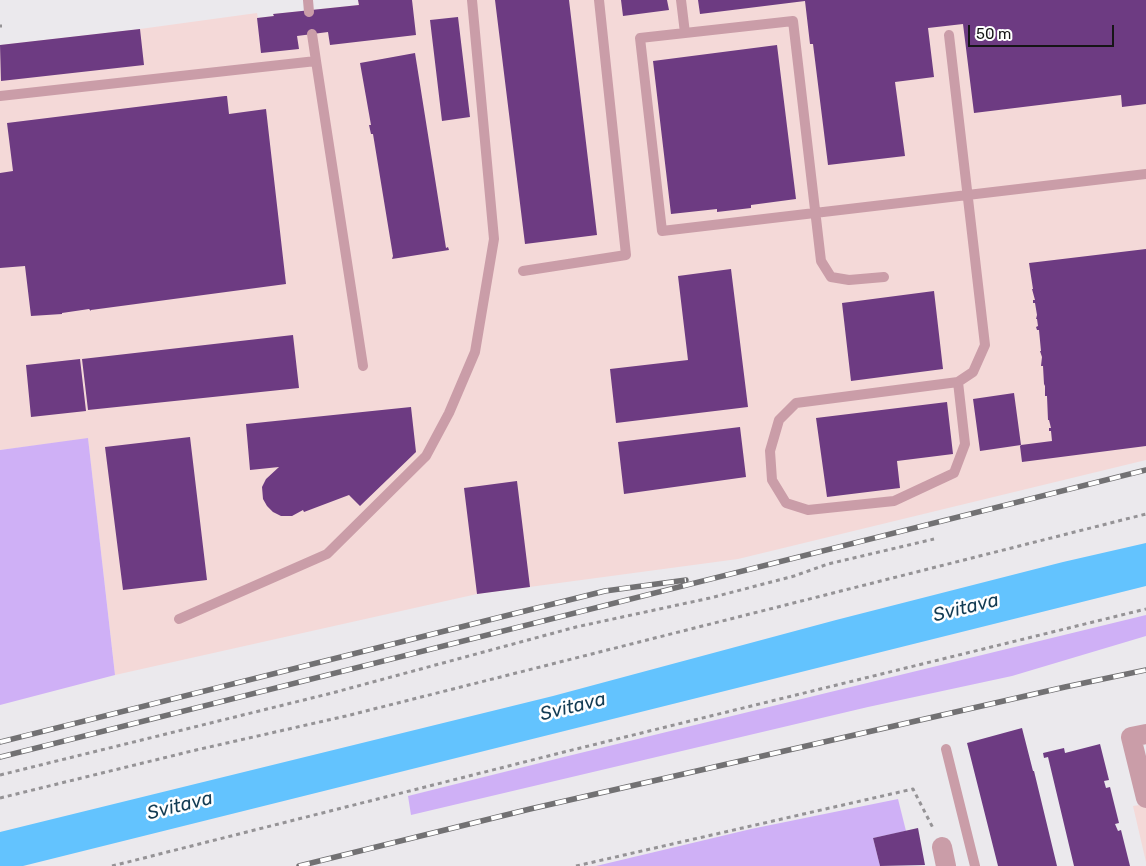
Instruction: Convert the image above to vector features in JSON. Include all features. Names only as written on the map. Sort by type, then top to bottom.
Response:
[{"type":"street","points":[[1138,735],[1146,798]]},
{"type":"lane","points":[[308,0],[309,12]]},
{"type":"lane","points":[[179,619],[327,554],[426,456],[449,413],[475,352],[494,239],[472,0]]},
{"type":"lane","points":[[523,271],[626,255],[599,0]]},
{"type":"lane","points":[[681,0],[686,33]]},
{"type":"lane","points":[[884,277],[849,280],[831,278],[821,261],[815,213],[793,21],[640,38],[662,231],[815,213],[968,195],[1146,174]]},
{"type":"lane","points":[[312,34],[363,366]]},
{"type":"lane","points":[[949,35],[986,346],[973,372],[958,382],[796,403],[779,420],[770,451],[772,480],[786,504],[808,510],[894,501],[954,473],[965,444],[958,382]]},
{"type":"lane","points":[[0,96],[316,61]]},
{"type":"lane","points":[[946,749],[976,866]]},
{"type":"path","points":[[0,798],[196,750],[356,714],[1146,514]]},
{"type":"path","points":[[0,776],[332,693],[576,626],[710,598],[794,576],[828,564],[934,539]]},
{"type":"path","points":[[112,866],[1146,609]]},
{"type":"path","points":[[576,866],[914,789],[944,857]]},
{"type":"shaded area","points":[[358,0],[1146,0],[1146,460],[738,559],[477,594],[115,675],[88,439],[0,450],[0,45],[257,13],[258,18],[273,16],[273,14],[358,5]]},
{"type":"shaded area","points":[[88,438],[115,675],[0,705],[0,450]]},
{"type":"shaded area","points":[[1146,615],[1146,636],[1012,676],[868,707],[411,815],[408,796]]},
{"type":"shaded area","points":[[898,799],[906,831],[873,838],[880,866],[596,866],[751,829]]},
{"type":"shaded area","points":[[1146,804],[1146,862],[1133,806]]},
{"type":"water","name":"Svitava","points":[[1146,543],[1146,586],[23,866],[0,866],[0,832],[553,696],[836,620],[1063,562]]},
{"type":"building","points":[[358,0],[412,0],[416,35],[330,45],[328,32],[297,36],[299,49],[261,53],[257,18],[274,16],[273,14],[359,5]]},
{"type":"building","points":[[495,0],[569,0],[597,235],[525,244]]},
{"type":"building","points":[[621,0],[667,0],[669,10],[623,16]]},
{"type":"building","points":[[698,0],[1146,0],[1146,104],[1122,107],[1121,95],[974,113],[963,24],[928,28],[934,77],[895,82],[905,156],[828,165],[813,44],[810,44],[805,1],[700,14]]},
{"type":"building","points":[[458,17],[470,117],[442,121],[430,20]]},
{"type":"building","points":[[140,29],[144,65],[1,81],[0,45]]},
{"type":"building","points":[[777,45],[796,199],[751,205],[751,208],[717,212],[717,209],[671,214],[653,61]]},
{"type":"building","points":[[415,53],[446,248],[448,247],[449,250],[392,259],[360,63]]},
{"type":"building","points":[[227,96],[229,114],[266,109],[286,284],[91,311],[89,309],[62,314],[31,316],[25,266],[0,268],[0,173],[13,171],[7,123]]},
{"type":"building","points":[[1146,249],[1146,446],[1022,462],[1021,445],[1052,441],[1051,431],[1049,431],[1049,428],[1051,428],[1048,420],[1047,396],[1045,396],[1039,330],[1036,327],[1038,326],[1037,315],[1035,303],[1033,303],[1033,300],[1035,300],[1029,263]]},
{"type":"building","points":[[731,269],[748,407],[616,423],[610,369],[688,360],[678,276]]},
{"type":"building","points":[[934,291],[943,369],[851,381],[842,303]]},
{"type":"building","points":[[293,335],[299,388],[88,410],[82,359]]},
{"type":"building","points":[[80,359],[86,411],[31,417],[26,365]]},
{"type":"building","points":[[1014,393],[1021,445],[980,451],[973,399]]},
{"type":"building","points":[[947,402],[953,454],[897,461],[900,488],[827,497],[816,418]]},
{"type":"building","points":[[411,407],[416,452],[360,506],[349,495],[304,512],[303,510],[292,516],[281,516],[267,506],[263,499],[262,487],[266,479],[279,467],[250,470],[246,424]]},
{"type":"building","points":[[740,427],[746,477],[624,494],[618,442]]},
{"type":"building","points":[[190,437],[207,580],[123,590],[105,447]]},
{"type":"building","points":[[517,481],[530,587],[477,594],[464,488]]},
{"type":"building","points":[[1022,728],[1057,866],[998,866],[967,743]]},
{"type":"building","points":[[1100,744],[1109,780],[1104,781],[1106,788],[1110,787],[1119,823],[1115,824],[1118,831],[1121,830],[1130,866],[1074,866],[1048,757],[1044,758],[1043,753],[1064,748],[1065,753]]},
{"type":"building","points":[[918,828],[925,865],[880,866],[873,838]]},
{"type":"railway","points":[[0,757],[1146,470]]},
{"type":"railway","points":[[0,742],[605,591],[686,580]]},
{"type":"railway","points":[[299,866],[530,809],[1146,670]]}]
